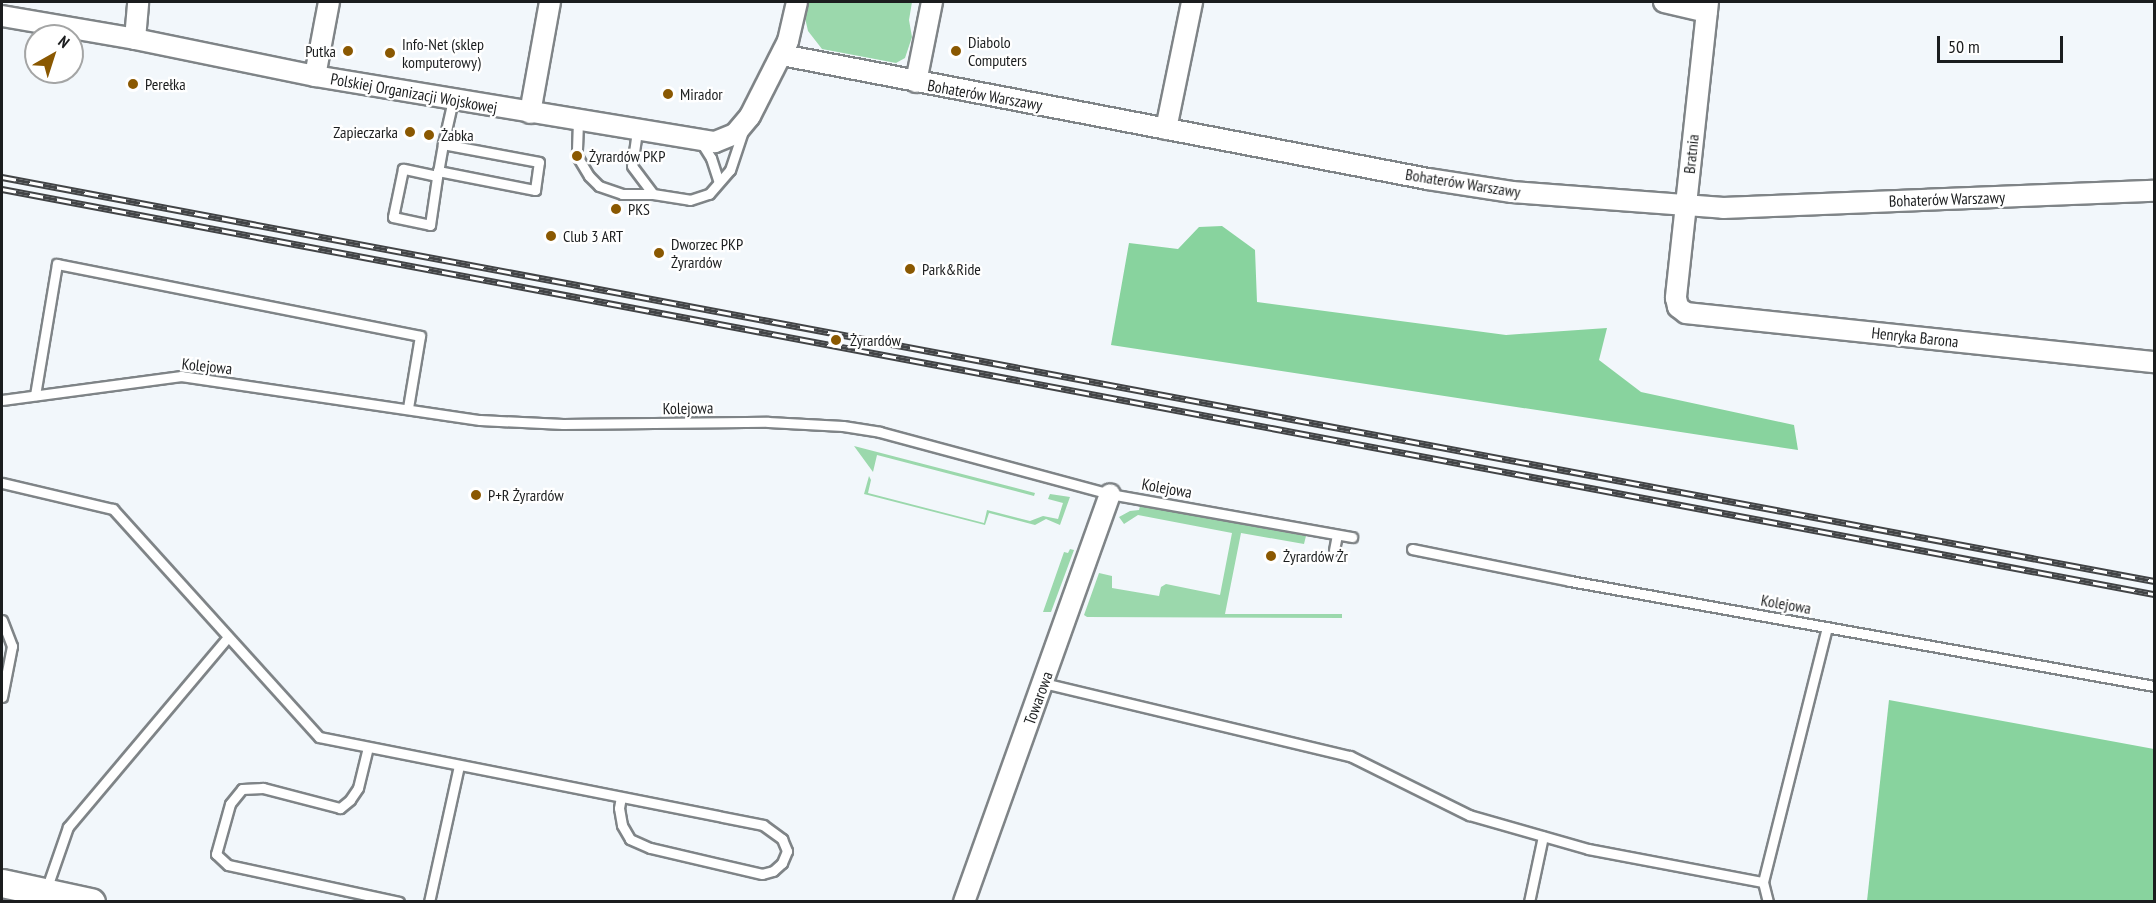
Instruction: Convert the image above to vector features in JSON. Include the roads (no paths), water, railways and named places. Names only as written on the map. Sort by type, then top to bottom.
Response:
[{"type":"main road","points":[[2,883],[91,902]]},
{"type":"street","points":[[135,39],[138,2]]},
{"type":"street","points":[[315,76],[329,2]]},
{"type":"street","points":[[530,113],[550,2]]},
{"type":"street","name":"Polskiej Organizacji Wojskowej","points":[[2,16],[135,39],[315,76],[701,142],[729,139],[745,123],[782,55],[788,41],[797,2]]},
{"type":"street","points":[[916,82],[932,2]]},
{"type":"street","points":[[1166,129],[1192,2]]},
{"type":"street","points":[[1664,2],[1707,7]]},
{"type":"street","name":"Bratnia","points":[[1678,307],[1676,298],[1707,7]]},
{"type":"street","name":"Bohaterów Warszawy","points":[[782,55],[1428,179],[1512,192],[1686,207],[1742,207],[2154,191]]},
{"type":"street","name":"Henryka Barona","points":[[1678,307],[1686,312],[2154,363]]},
{"type":"street","name":"Towarowa","points":[[964,902],[1110,494]]},
{"type":"lane","points":[[443,144],[539,162],[535,190],[438,174],[403,169],[393,218],[430,225],[438,174],[443,144],[453,100]]},
{"type":"lane","points":[[578,121],[577,156],[594,182],[611,192],[653,194],[690,200],[700,199],[710,194],[734,164],[745,123]]},
{"type":"lane","points":[[637,131],[632,166],[653,194]]},
{"type":"lane","points":[[701,142],[711,158],[719,182]]},
{"type":"lane","points":[[35,395],[57,264],[420,336],[408,408]]},
{"type":"lane","name":"Kolejowa","points":[[2,400],[181,376],[480,420],[539,423],[768,422],[843,426],[898,436],[1110,494],[1352,537]]},
{"type":"lane","points":[[2,483],[113,509],[319,737],[763,825],[782,839],[787,851],[782,863],[773,871],[762,874],[650,848],[630,839],[622,825],[619,808],[621,797]]},
{"type":"lane","points":[[1334,550],[1337,535]]},
{"type":"lane","name":"Kolejowa","points":[[1412,549],[1570,581],[2154,686]]},
{"type":"lane","points":[[2,620],[12,646],[2,697]]},
{"type":"lane","points":[[1768,902],[1763,882],[1827,627]]},
{"type":"lane","points":[[45,892],[68,827],[228,637]]},
{"type":"lane","points":[[1043,683],[1350,756],[1469,815],[1588,849],[1763,882]]},
{"type":"lane","points":[[368,747],[358,788],[350,800],[340,808],[262,788],[242,789],[230,804],[216,854],[228,865],[399,902]]},
{"type":"lane","points":[[429,902],[459,765]]},
{"type":"lane","points":[[1529,902],[1543,836]]},
{"type":"railway","points":[[2,177],[2154,581]]},
{"type":"railway","points":[[2,189],[2154,594]]},
{"type":"place","name":"Putka","points":[[348,51]]},
{"type":"place","name":"Diabolo Computers","points":[[956,51]]},
{"type":"place","name":"Info-Net (sklep komputerowy)","points":[[390,53]]},
{"type":"place","name":"Perełka","points":[[133,84]]},
{"type":"place","name":"Mirador","points":[[668,94]]},
{"type":"place","name":"Zapieczarka","points":[[410,132]]},
{"type":"place","name":"Żabka","points":[[429,135]]},
{"type":"place","name":"Żyrardów PKP","points":[[577,156]]},
{"type":"place","name":"PKS","points":[[616,209]]},
{"type":"place","name":"Club 3 ART","points":[[551,236]]},
{"type":"place","name":"Dworzec PKP Żyrardów","points":[[659,253]]},
{"type":"place","name":"Park&Ride","points":[[910,269]]},
{"type":"place","name":"Żyrardów","points":[[836,340]]},
{"type":"place","name":"P+R Żyrardów","points":[[476,495]]},
{"type":"place","name":"Żyrardów Żr","points":[[1271,556]]}]
